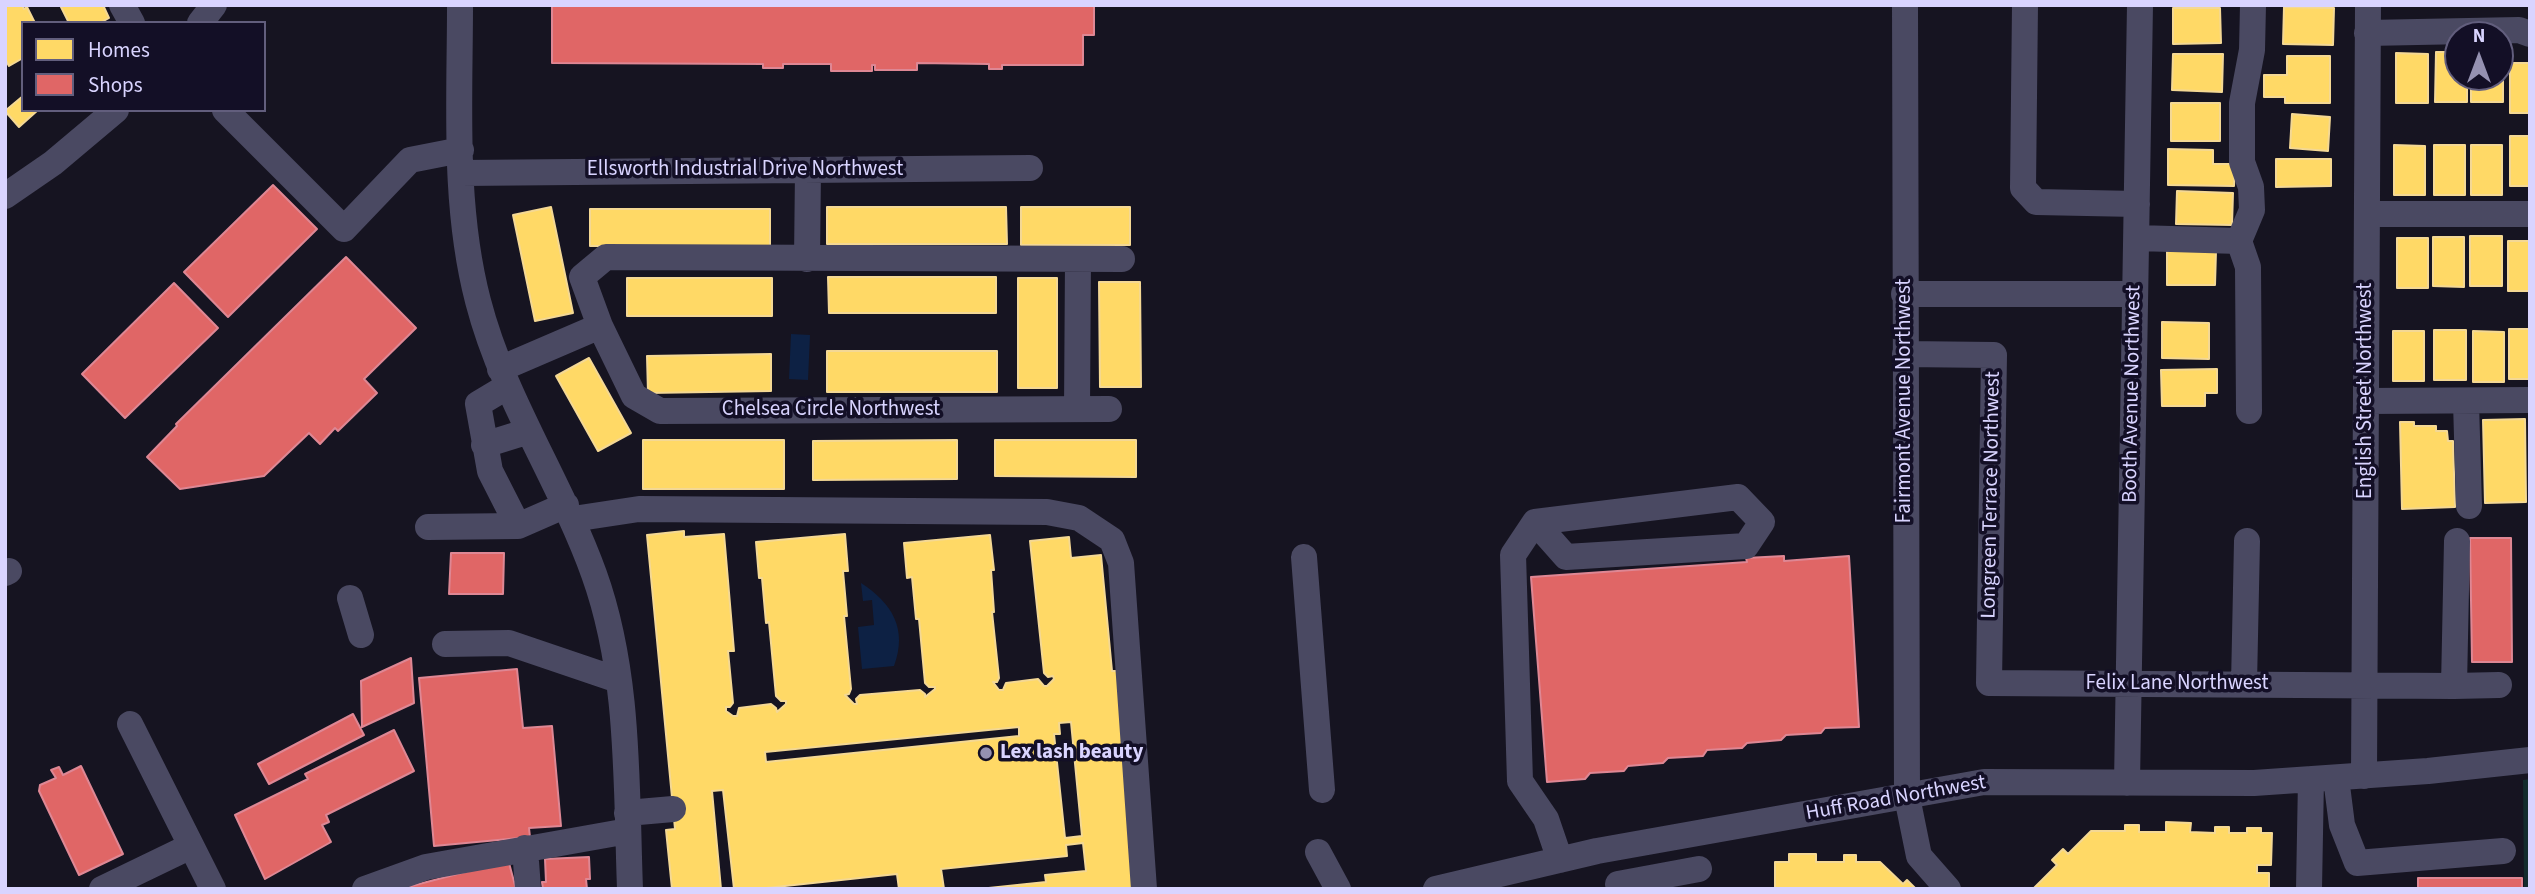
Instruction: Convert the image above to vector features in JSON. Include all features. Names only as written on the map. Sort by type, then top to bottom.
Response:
[{"type":"street","points":[[122,5],[131,21]]},
{"type":"street","points":[[202,21],[214,5]]},
{"type":"street","points":[[460,5],[461,162],[466,243],[478,301],[504,378],[570,512],[595,577],[610,634],[624,727],[630,889]]},
{"type":"street","name":"Fairmont Avenue Northwest","points":[[1905,5],[1907,797],[1919,856],[1948,889]]},
{"type":"street","points":[[2025,5],[2024,188],[2036,202],[2137,204]]},
{"type":"street","name":"Booth Avenue Northwest","points":[[2127,783],[2140,5]]},
{"type":"street","points":[[2249,411],[2248,267],[2239,241],[2252,210],[2251,187],[2242,162],[2242,103],[2252,50],[2253,5]]},
{"type":"street","name":"English Street Northwest","points":[[2364,776],[2368,5]]},
{"type":"street","points":[[2367,33],[2519,30],[2530,34]]},
{"type":"street","points":[[5,196],[53,163],[114,112]]},
{"type":"street","name":"Ellsworth Industrial Drive Northwest","points":[[227,112],[344,229],[410,160],[808,170],[1030,168]]},
{"type":"street","points":[[807,259],[808,170]]},
{"type":"street","points":[[2367,214],[2530,214]]},
{"type":"street","points":[[2137,238],[2239,241]]},
{"type":"street","name":"Chelsea Circle Northwest","points":[[1109,409],[660,411],[634,396],[600,326],[582,277],[606,257],[1122,258]]},
{"type":"street","points":[[1077,409],[1079,259]]},
{"type":"street","points":[[1904,294],[2135,294]]},
{"type":"street","points":[[518,526],[490,471],[478,404],[504,378],[600,326]]},
{"type":"street","name":"Longreen Terrace Northwest","points":[[1905,355],[1994,355],[1989,683]]},
{"type":"street","points":[[2366,401],[2530,400]]},
{"type":"street","points":[[2466,402],[2469,506]]},
{"type":"street","points":[[484,445],[529,430]]},
{"type":"street","points":[[1535,522],[1566,557],[1746,546],[1762,522],[1738,497],[1535,522],[1513,555],[1520,781],[1546,819],[1560,860]]},
{"type":"street","points":[[428,527],[518,526],[570,512],[639,509],[1047,512],[1079,518],[1112,540],[1121,563],[1144,889]]},
{"type":"street","points":[[1643,509],[1653,552]]},
{"type":"street","points":[[2244,684],[2247,541]]},
{"type":"street","points":[[2454,686],[2456,541]]},
{"type":"street","points":[[1304,557],[1322,790]]},
{"type":"street","points":[[350,598],[360,635]]},
{"type":"street","points":[[445,645],[509,643],[618,680]]},
{"type":"street","name":"Felix Lane Northwest","points":[[1989,683],[2499,685]]},
{"type":"street","points":[[130,724],[214,889]]},
{"type":"street","name":"Huff Road Northwest","points":[[1436,889],[1484,883],[1560,860],[1618,848],[1984,782],[2253,783],[2364,776],[2530,760]]},
{"type":"street","points":[[2323,779],[2357,863],[2503,852]]},
{"type":"street","points":[[2309,889],[2323,779]]},
{"type":"street","points":[[365,889],[426,867],[525,848],[673,809]]},
{"type":"street","points":[[102,889],[191,846]]},
{"type":"street","points":[[525,848],[528,889]]},
{"type":"street","points":[[1618,848],[1618,886],[1699,869]]},
{"type":"street","points":[[1318,852],[1338,889]]},
{"type":"green space","points":[[2530,779],[2530,889],[2524,889],[2523,780]]},
{"type":"water","points":[[791,334],[810,335],[808,380],[789,379]]},
{"type":"water","points":[[861,583],[881,599],[894,618],[899,640],[894,666],[862,669],[858,627],[874,625],[872,600],[863,601]]},
{"type":"building: Homes","points":[[5,5],[22,5],[24,9],[27,7],[34,21],[21,21],[21,59],[9,66],[5,59]]},
{"type":"building: Homes","points":[[60,5],[103,5],[109,18],[104,21],[68,21]]},
{"type":"building: Homes","points":[[2284,7],[2334,8],[2333,45],[2283,44]]},
{"type":"building: Homes","points":[[2173,8],[2220,8],[2221,43],[2173,44]]},
{"type":"building: Homes","points":[[2436,52],[2444,52],[2444,91],[2467,91],[2467,102],[2435,102]]},
{"type":"building: Homes","points":[[2396,53],[2428,54],[2428,103],[2396,103]]},
{"type":"building: Homes","points":[[2173,54],[2223,54],[2222,92],[2172,90]]},
{"type":"building: Homes","points":[[2287,56],[2330,56],[2330,103],[2285,103],[2285,97],[2264,97],[2264,75],[2287,75]]},
{"type":"building: Homes","points":[[2514,63],[2530,63],[2530,113],[2510,113],[2510,91],[2514,91]]},
{"type":"building: Homes","points":[[2471,91],[2503,91],[2503,102],[2471,102]]},
{"type":"building: Homes","points":[[21,98],[21,112],[36,112],[19,127],[5,111]]},
{"type":"building: Homes","points":[[2171,103],[2220,103],[2220,141],[2171,141]]},
{"type":"building: Homes","points":[[2292,114],[2330,117],[2328,151],[2290,148]]},
{"type":"building: Homes","points":[[2510,136],[2530,136],[2530,186],[2510,186]]},
{"type":"building: Homes","points":[[2394,145],[2425,146],[2425,195],[2394,195]]},
{"type":"building: Homes","points":[[2434,145],[2465,145],[2465,195],[2434,195]]},
{"type":"building: Homes","points":[[2471,145],[2502,145],[2502,195],[2471,195]]},
{"type":"building: Homes","points":[[2168,149],[2213,150],[2213,164],[2235,164],[2234,186],[2168,185]]},
{"type":"building: Homes","points":[[2276,159],[2331,159],[2331,186],[2276,187]]},
{"type":"building: Homes","points":[[2177,191],[2233,193],[2232,225],[2176,224]]},
{"type":"building: Homes","points":[[551,207],[573,313],[535,321],[513,215]]},
{"type":"building: Homes","points":[[827,207],[1006,207],[1007,244],[827,244]]},
{"type":"building: Homes","points":[[1021,207],[1130,207],[1130,245],[1021,245]]},
{"type":"building: Homes","points":[[590,209],[770,209],[770,246],[590,246]]},
{"type":"building: Homes","points":[[2470,236],[2502,236],[2502,286],[2470,286]]},
{"type":"building: Homes","points":[[2433,237],[2464,237],[2464,287],[2433,286]]},
{"type":"building: Homes","points":[[2397,238],[2428,238],[2428,288],[2397,288]]},
{"type":"building: Homes","points":[[2508,241],[2530,241],[2530,291],[2508,291]]},
{"type":"building: Homes","points":[[2167,250],[2216,251],[2215,285],[2167,285]]},
{"type":"building: Homes","points":[[828,277],[996,277],[996,313],[829,313]]},
{"type":"building: Homes","points":[[627,278],[772,278],[772,316],[627,316]]},
{"type":"building: Homes","points":[[1018,278],[1057,278],[1057,388],[1018,388]]},
{"type":"building: Homes","points":[[1099,282],[1140,282],[1141,387],[1100,387]]},
{"type":"building: Homes","points":[[2162,322],[2209,323],[2209,359],[2162,358]]},
{"type":"building: Homes","points":[[2509,329],[2530,329],[2530,379],[2509,379]]},
{"type":"building: Homes","points":[[2434,330],[2466,330],[2466,380],[2434,380]]},
{"type":"building: Homes","points":[[2393,331],[2424,331],[2424,381],[2393,381]]},
{"type":"building: Homes","points":[[2473,331],[2504,332],[2504,382],[2473,382]]},
{"type":"building: Homes","points":[[827,351],[997,351],[997,392],[827,392]]},
{"type":"building: Homes","points":[[771,354],[771,391],[648,393],[647,356]]},
{"type":"building: Homes","points":[[589,358],[631,433],[598,451],[556,376]]},
{"type":"building: Homes","points":[[2217,369],[2217,393],[2205,393],[2205,406],[2162,406],[2161,370]]},
{"type":"building: Homes","points":[[2525,419],[2526,502],[2485,503],[2483,420]]},
{"type":"building: Homes","points":[[2400,422],[2414,422],[2414,426],[2436,426],[2436,431],[2447,431],[2448,441],[2453,441],[2455,507],[2402,509]]},
{"type":"building: Homes","points":[[643,440],[784,440],[784,489],[643,489]]},
{"type":"building: Homes","points":[[957,440],[957,479],[813,480],[813,441]]},
{"type":"building: Homes","points":[[995,440],[1136,440],[1136,477],[995,476]]},
{"type":"building: Homes","points":[[684,531],[684,537],[724,534],[734,651],[728,651],[733,703],[726,707],[726,711],[733,716],[737,716],[739,708],[771,704],[777,712],[786,704],[786,701],[781,701],[776,696],[769,622],[766,623],[756,542],[845,534],[848,571],[843,571],[847,616],[844,616],[851,689],[849,694],[845,695],[854,704],[857,704],[856,699],[860,695],[920,690],[925,697],[935,689],[925,683],[919,619],[916,619],[912,577],[907,578],[904,543],[990,535],[994,570],[991,570],[992,612],[999,678],[997,682],[993,682],[999,690],[1003,690],[1006,683],[1038,679],[1047,686],[1054,679],[1044,673],[1030,541],[1069,537],[1071,558],[1101,555],[1112,671],[1117,671],[1139,889],[979,889],[1046,882],[1045,875],[1086,871],[1083,843],[1066,845],[1067,856],[941,869],[944,889],[899,889],[897,874],[757,889],[734,889],[723,790],[712,791],[721,889],[672,889],[666,830],[675,829],[647,535]],"holes":[[[1071,722],[1082,836],[1065,838],[1054,734],[1060,734],[1059,723]],[[1019,727],[1019,736],[766,762],[765,752]]]},
{"type":"building: Homes","points":[[2166,822],[2191,823],[2190,832],[2215,833],[2215,827],[2229,827],[2229,833],[2247,833],[2247,828],[2261,828],[2261,833],[2272,833],[2271,865],[2257,865],[2257,873],[2269,873],[2269,889],[2033,889],[2057,865],[2052,860],[2063,849],[2068,854],[2091,831],[2125,831],[2125,825],[2139,825],[2139,832],[2166,832]]},
{"type":"building: Homes","points":[[1789,854],[1816,854],[1816,862],[1844,862],[1844,855],[1856,855],[1856,862],[1880,862],[1903,884],[1907,880],[1916,889],[1775,889],[1775,862],[1789,862]]},
{"type":"building: Shops","points":[[552,5],[1094,5],[1094,35],[1083,35],[1083,65],[1002,65],[1002,69],[989,69],[989,64],[917,63],[917,70],[875,70],[875,65],[872,65],[872,71],[831,71],[831,64],[783,64],[783,68],[763,68],[763,64],[552,63]]},
{"type":"building: Shops","points":[[273,185],[317,229],[228,317],[184,272]]},
{"type":"building: Shops","points":[[346,257],[416,328],[364,379],[377,393],[338,431],[335,428],[320,444],[309,433],[264,476],[180,489],[147,457],[176,424]]},
{"type":"building: Shops","points":[[174,283],[218,328],[125,418],[82,374]]},
{"type":"building: Shops","points":[[2470,538],[2511,538],[2512,662],[2472,662]]},
{"type":"building: Shops","points":[[451,553],[504,553],[503,594],[449,594]]},
{"type":"building: Shops","points":[[1784,556],[1784,561],[1849,556],[1859,727],[1825,728],[1821,733],[1786,735],[1781,740],[1747,743],[1742,748],[1707,750],[1703,756],[1668,758],[1663,763],[1628,766],[1624,771],[1590,773],[1585,779],[1547,782],[1531,577],[1747,562],[1746,558]]},
{"type":"building: Shops","points":[[411,658],[414,703],[362,727],[361,681]]},
{"type":"building: Shops","points":[[517,669],[523,728],[552,726],[561,826],[529,828],[530,837],[434,846],[419,678]]},
{"type":"building: Shops","points":[[353,714],[364,735],[269,784],[258,764]]},
{"type":"building: Shops","points":[[394,730],[414,771],[326,815],[329,822],[322,825],[331,842],[265,879],[235,815],[308,779],[305,774]]},
{"type":"building: Shops","points":[[81,766],[123,854],[79,875],[39,791],[40,785],[56,778],[51,770],[59,767],[63,775]]},
{"type":"building: Shops","points":[[589,857],[590,879],[586,879],[587,889],[543,889],[542,882],[546,882],[545,859]]},
{"type":"building: Shops","points":[[509,863],[516,889],[400,889],[488,866]]},
{"type":"building: Shops","points":[[2418,878],[2522,878],[2522,889],[2418,889]]},
{"type":"place","name":"Lex lash beauty","points":[[986,753]]}]
